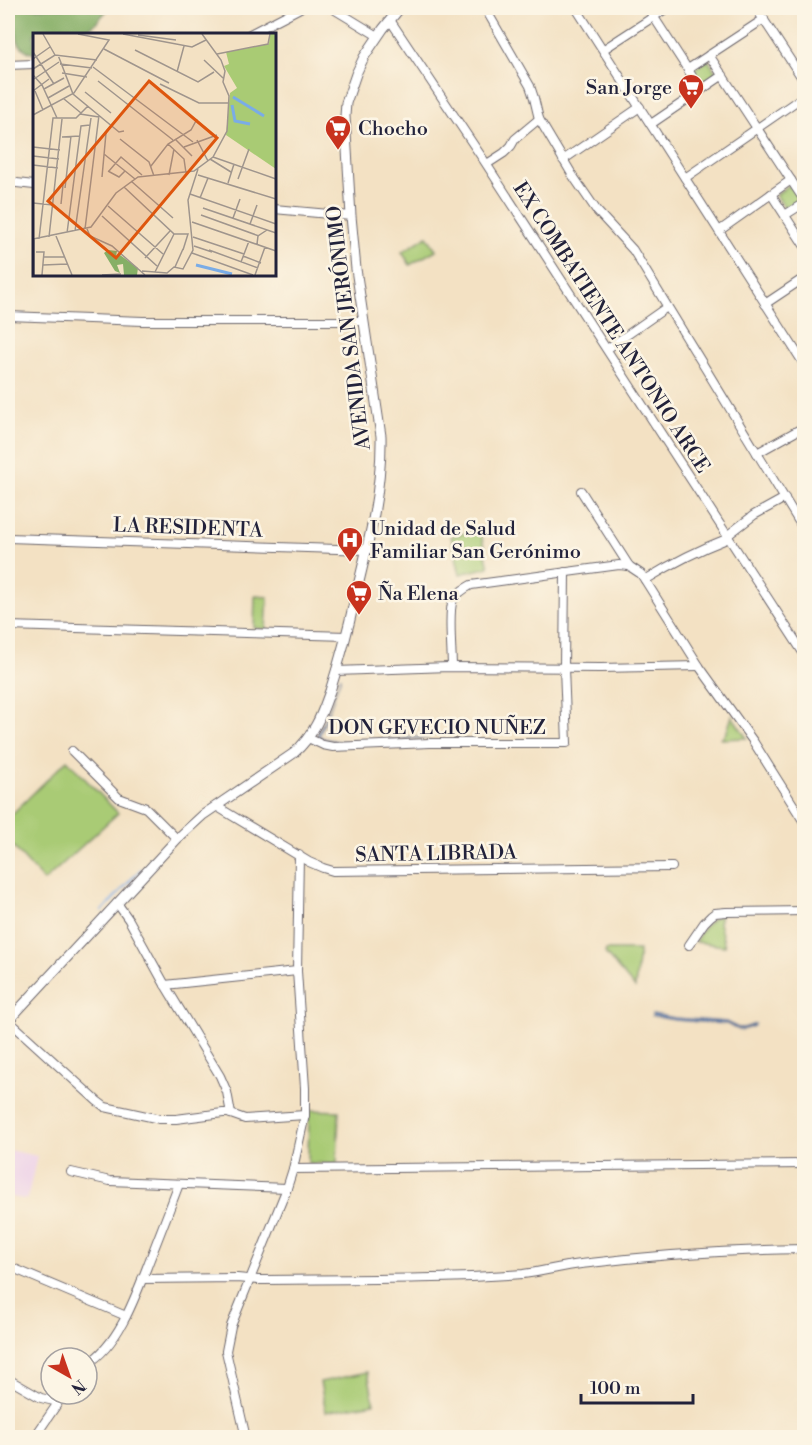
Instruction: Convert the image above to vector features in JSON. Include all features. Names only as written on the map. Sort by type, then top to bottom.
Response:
[{"type":"street","points":[[252,33],[300,8]]},
{"type":"street","points":[[332,8],[378,36]]},
{"type":"street","name":"AVENIDA SAN JERÓNIMO","points":[[8,1020],[177,839],[203,815],[294,753],[308,738],[320,716],[346,636],[367,550],[381,461],[381,436],[356,269],[346,137],[346,103],[364,57],[400,8]]},
{"type":"street","points":[[485,8],[530,86],[538,119],[563,160],[597,211],[633,250],[785,498],[802,519],[804,531]]},
{"type":"street","points":[[576,8],[804,364]]},
{"type":"street","points":[[648,8],[701,90]]},
{"type":"street","points":[[604,49],[667,8]]},
{"type":"street","points":[[756,8],[804,81]]},
{"type":"street","points":[[688,69],[764,19]]},
{"type":"street","name":"EX COMBATIENTE ANTONIO ARCE","points":[[390,20],[487,164],[804,654]]},
{"type":"street","points":[[709,55],[804,201],[785,215]]},
{"type":"street","points":[[8,65],[33,64]]},
{"type":"street","points":[[651,124],[723,75]]},
{"type":"street","points":[[685,178],[804,96]]},
{"type":"street","points":[[563,160],[640,107]]},
{"type":"street","points":[[487,164],[504,153],[514,139],[538,119]]},
{"type":"street","points":[[719,231],[791,180]]},
{"type":"street","points":[[8,182],[33,185]]},
{"type":"street","points":[[771,194],[804,245]]},
{"type":"street","points":[[276,209],[351,216]]},
{"type":"street","points":[[765,304],[804,279]]},
{"type":"street","points":[[607,350],[668,307]]},
{"type":"street","points":[[8,316],[143,321],[363,321]]},
{"type":"street","points":[[757,453],[804,427]]},
{"type":"street","points":[[581,491],[630,566],[645,580],[699,666],[753,741],[804,822]]},
{"type":"street","points":[[645,580],[699,549],[729,537],[754,515],[785,498]]},
{"type":"street","name":"LA RESIDENTA","points":[[8,538],[367,550]]},
{"type":"street","points":[[452,667],[451,607],[457,594],[471,585],[619,565],[630,566]]},
{"type":"street","points":[[564,668],[566,572]]},
{"type":"street","points":[[8,626],[346,636]]},
{"type":"street","points":[[336,671],[452,667],[699,666]]},
{"type":"street","name":"DON GEVECIO NUÑEZ","points":[[308,738],[333,747],[430,743],[567,743],[564,668]]},
{"type":"street","points":[[72,751],[119,798],[146,808],[177,839]]},
{"type":"street","name":"SANTA LIBRADA","points":[[216,807],[309,862],[333,871],[672,867]]},
{"type":"street","points":[[246,1437],[226,1351],[231,1326],[287,1188],[304,1115],[305,1088],[297,971],[299,855]]},
{"type":"street","points":[[117,903],[220,1076],[227,1092],[231,1114]]},
{"type":"street","points":[[689,945],[704,922],[715,913],[804,911]]},
{"type":"street","points":[[165,985],[297,971]]},
{"type":"street","points":[[8,1020],[105,1107],[160,1119],[223,1113],[245,1119],[304,1115]]},
{"type":"street","points":[[292,1169],[804,1164]]},
{"type":"street","points":[[71,1172],[110,1181],[287,1188]]},
{"type":"street","points":[[99,1355],[115,1336],[126,1316],[179,1185]]},
{"type":"street","points":[[142,1279],[393,1279],[525,1274],[578,1264],[668,1255],[804,1249]]},
{"type":"street","points":[[8,1266],[126,1316]]},
{"type":"street","points":[[8,1379],[39,1397]]},
{"type":"street","points":[[34,1437],[55,1406]]},
{"type":"shaded area","points":[[8,1150],[37,1156],[27,1200],[8,1196]]},
{"type":"green space","points":[[8,8],[109,8],[95,24],[82,33],[33,33],[33,54],[20,44],[16,35],[14,18],[8,15]]},
{"type":"green space","points":[[708,60],[718,75],[702,85],[692,70]]},
{"type":"green space","points":[[789,185],[801,201],[787,211],[776,195]]},
{"type":"green space","points":[[427,236],[436,250],[410,265],[402,252]]},
{"type":"green space","points":[[480,530],[489,567],[460,574],[451,536]]},
{"type":"green space","points":[[255,596],[268,597],[266,629],[254,628]]},
{"type":"green space","points":[[732,716],[747,738],[721,739],[727,731]]},
{"type":"green space","points":[[67,760],[118,813],[44,881],[8,841],[8,818]]},
{"type":"green space","points":[[721,915],[719,923],[725,946],[695,942],[709,922]]},
{"type":"green space","points":[[606,950],[639,950],[635,988],[605,953]]},
{"type":"green space","points":[[309,1110],[339,1111],[337,1164],[308,1163]]},
{"type":"green space","points":[[368,1372],[374,1403],[326,1412],[320,1382]]},
{"type":"water","points":[[329,710],[319,736],[341,742],[336,742],[320,737],[317,735]]},
{"type":"water","points":[[417,737],[429,738],[370,741]]},
{"type":"water","points":[[652,1014],[726,1022],[738,1028],[755,1024],[742,1030],[727,1024],[675,1020],[652,1016]]},
{"type":"waterway","points":[[102,911],[141,869]]},
{"type":"place","name":"San Jorge","points":[[691,110]]},
{"type":"place","name":"Chocho","points":[[338,151]]},
{"type":"place","name":"Unidad de Salud Familiar San Gerónimo","points":[[350,563]]},
{"type":"place","name":"Ña Elena","points":[[359,616]]}]
